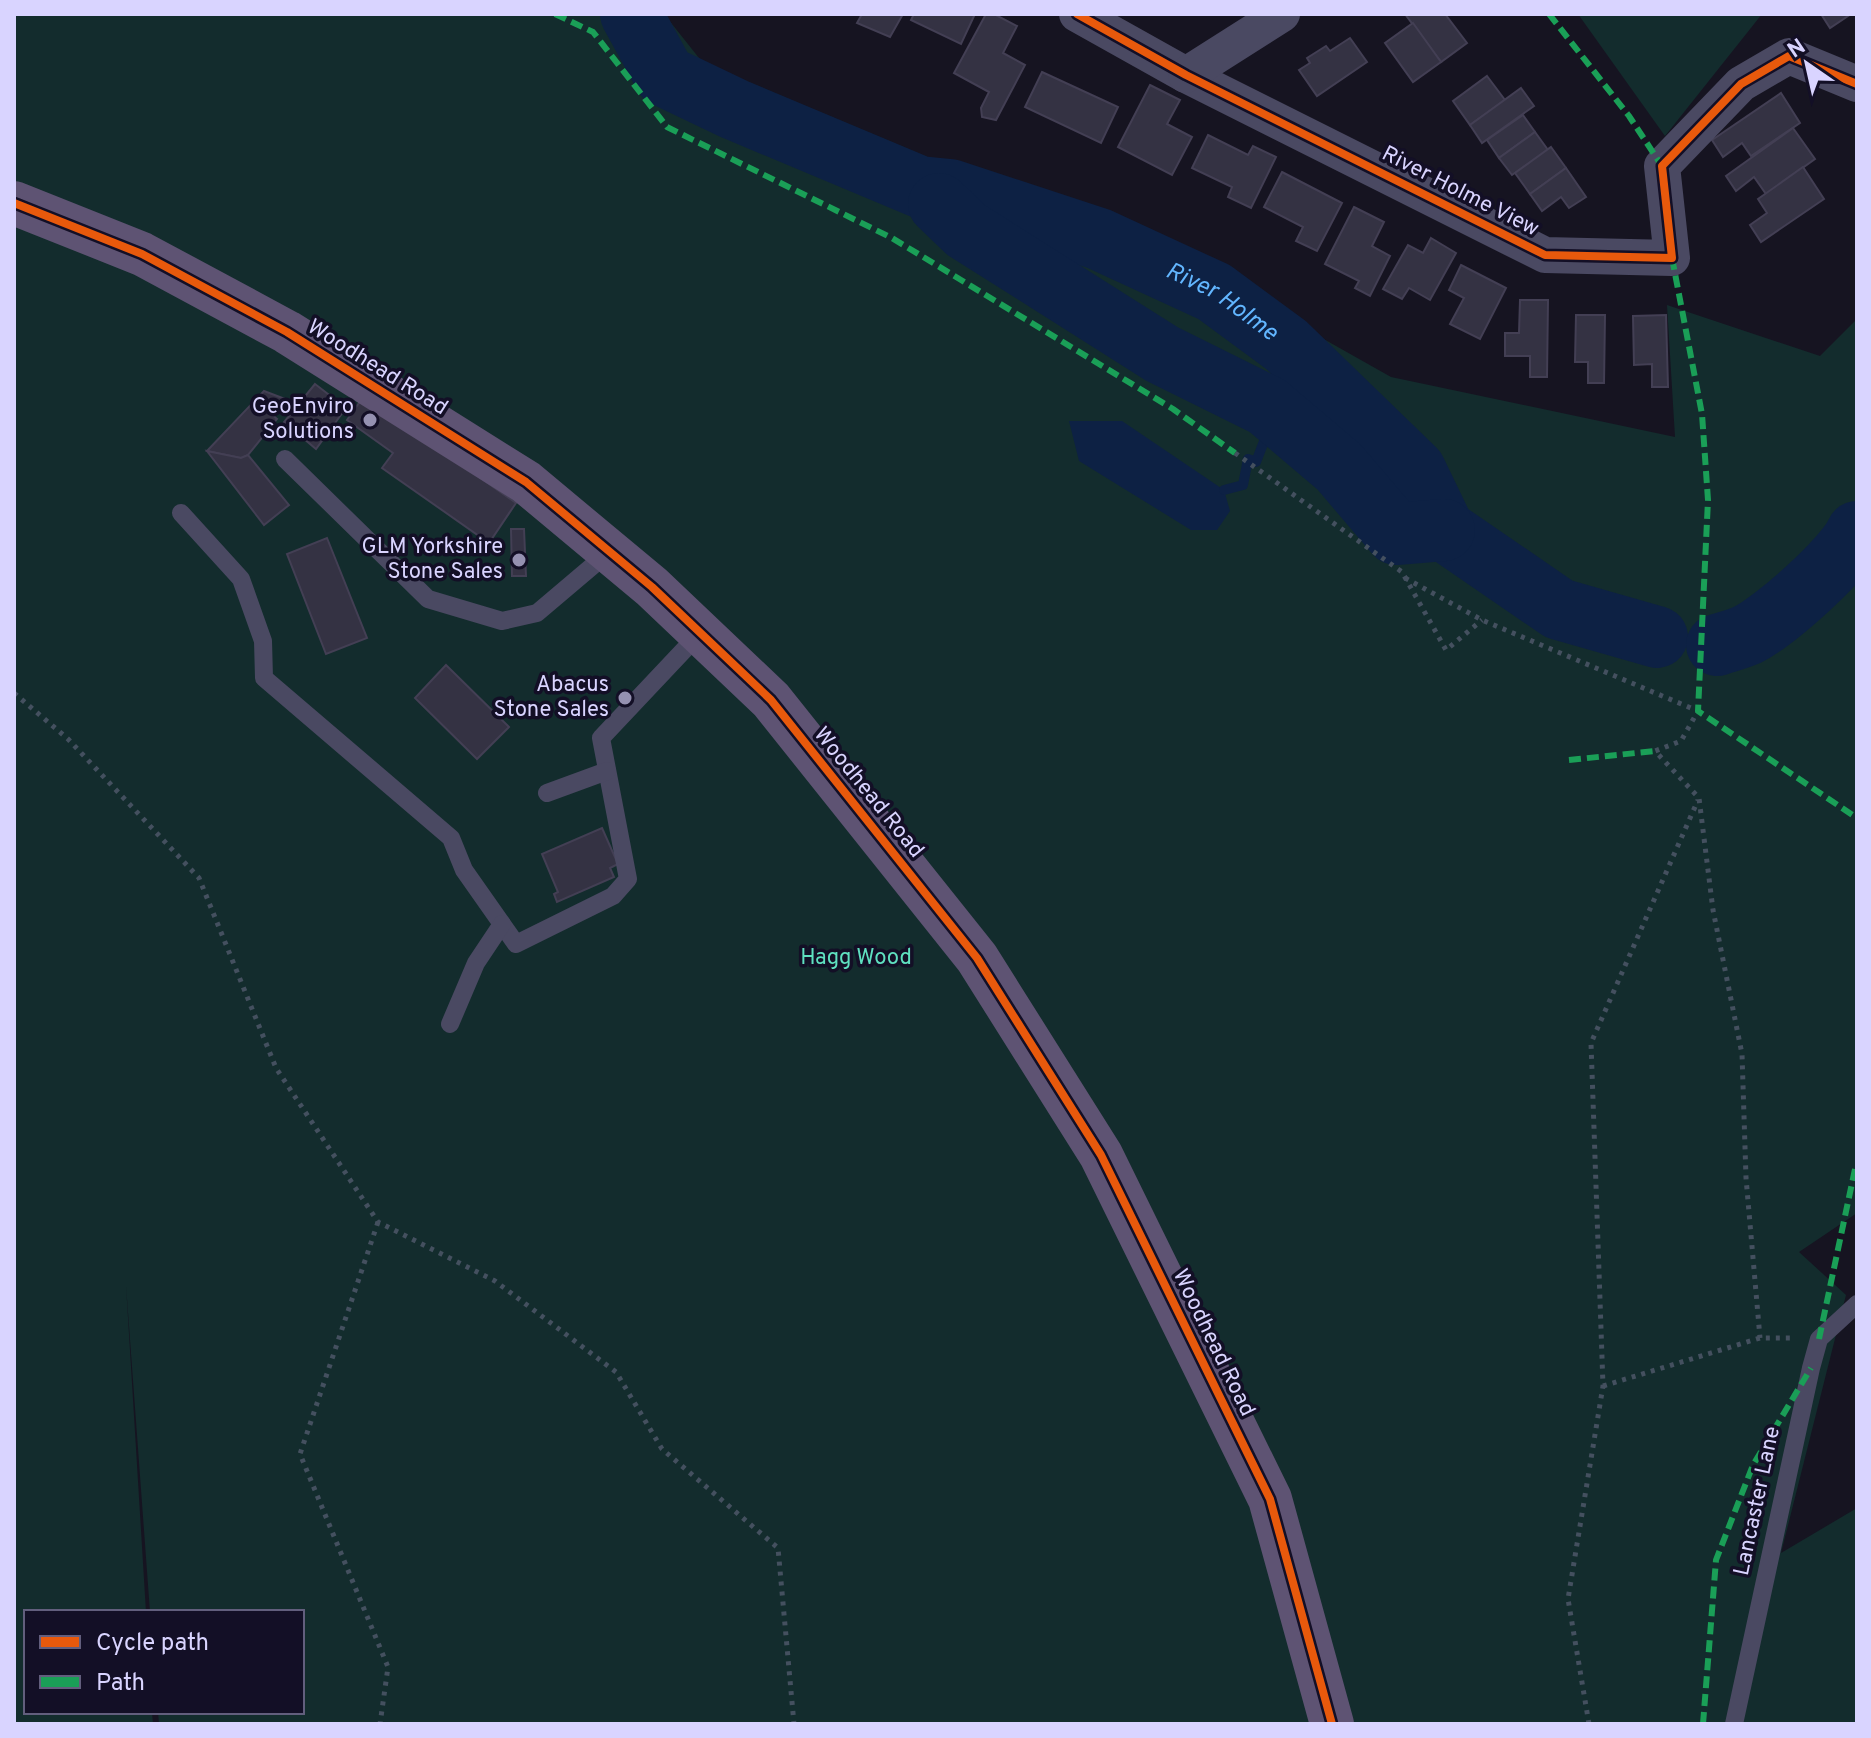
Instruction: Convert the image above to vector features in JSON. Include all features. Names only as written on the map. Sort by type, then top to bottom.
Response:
[{"type":"main road","name":"Woodhead Road","points":[[14,203],[142,254],[287,332],[526,482],[652,587],[771,700],[977,958],[1101,1155],[1270,1499],[1332,1724]]},
{"type":"street","name":"River Holme View","points":[[1077,14],[1186,75],[1545,255],[1672,258],[1662,166],[1741,84],[1789,56],[1857,84]]},
{"type":"street","points":[[1186,75],[1282,14]]},
{"type":"lane","points":[[285,459],[428,599],[502,621],[537,613],[609,552]]},
{"type":"lane","points":[[181,513],[241,579],[263,641],[264,678],[372,767],[451,838],[464,870],[516,944],[613,896],[628,879],[601,738],[700,633]]},
{"type":"lane","points":[[547,793],[607,771]]},
{"type":"lane","points":[[450,1024],[476,963],[502,924]]},
{"type":"lane","name":"Lancaster Lane","points":[[1734,1724],[1819,1339],[1857,1304]]},
{"type":"path","points":[[1235,453],[1402,572],[1446,650],[1482,620]]},
{"type":"path","points":[[1405,578],[1482,620],[1698,711],[1681,741],[1655,751],[1699,798],[1713,910],[1742,1054],[1746,1178],[1760,1338],[1603,1386]]},
{"type":"path","points":[[14,693],[68,739],[199,878],[276,1068],[378,1222],[495,1281],[616,1372],[662,1449],[778,1548],[794,1724]]},
{"type":"path","points":[[1589,1724],[1568,1599],[1603,1386],[1591,1043],[1699,798]]},
{"type":"path","points":[[378,1222],[300,1454],[388,1667],[380,1724]]},
{"type":"green space","name":"Hagg Wood","points":[[14,14],[664,14],[703,63],[1214,277],[1391,377],[1675,437],[1667,305],[1820,356],[1857,319],[1857,1213],[1799,1252],[1846,1295],[1781,1553],[1857,1508],[1857,1724],[159,1724],[158,1714],[304,1714],[304,1610],[150,1610],[126,1285],[146,1610],[24,1610],[24,1714],[152,1714],[153,1724],[14,1724]]},
{"type":"green space","points":[[1578,14],[1762,14],[1665,136]]},
{"type":"water","points":[[1069,421],[1122,421],[1224,490],[1230,511],[1217,530],[1191,530],[1079,461]]},
{"type":"building","points":[[862,14],[903,14],[890,37],[857,23]]},
{"type":"building","points":[[914,14],[975,14],[961,44],[911,20]]},
{"type":"building","points":[[986,14],[994,14],[1017,26],[1003,53],[1025,65],[996,120],[982,117],[981,108],[989,92],[954,73]]},
{"type":"building","points":[[1405,14],[1445,14],[1467,43],[1441,62]]},
{"type":"building","points":[[1821,14],[1851,14],[1830,28]]},
{"type":"building","points":[[1413,23],[1441,62],[1413,82],[1385,43]]},
{"type":"building","points":[[1350,38],[1367,62],[1317,96],[1299,70],[1310,63],[1307,58],[1326,46],[1330,51]]},
{"type":"building","points":[[1042,72],[1118,107],[1101,143],[1025,107]]},
{"type":"building","points":[[1487,76],[1505,100],[1470,125],[1453,101]]},
{"type":"building","points":[[1150,85],[1180,100],[1167,124],[1192,137],[1172,175],[1118,147]]},
{"type":"building","points":[[1521,88],[1534,106],[1482,143],[1470,125]]},
{"type":"building","points":[[1781,93],[1800,123],[1751,156],[1742,143],[1723,157],[1712,140]]},
{"type":"building","points":[[1523,115],[1535,132],[1499,158],[1487,140]]},
{"type":"building","points":[[1793,128],[1815,159],[1766,194],[1754,177],[1736,191],[1726,176]]},
{"type":"building","points":[[1535,132],[1548,150],[1512,175],[1499,158]]},
{"type":"building","points":[[1208,135],[1248,155],[1253,146],[1276,157],[1251,208],[1228,197],[1232,187],[1192,168]]},
{"type":"building","points":[[1551,147],[1566,168],[1530,194],[1515,173]]},
{"type":"building","points":[[1803,167],[1824,199],[1761,242],[1750,225],[1767,213],[1758,199]]},
{"type":"building","points":[[1566,168],[1586,197],[1569,208],[1561,197],[1542,211],[1530,194]]},
{"type":"building","points":[[1282,172],[1342,203],[1317,251],[1296,241],[1303,227],[1264,207]]},
{"type":"building","points":[[1354,207],[1384,222],[1372,246],[1390,256],[1370,296],[1355,288],[1359,281],[1325,264]]},
{"type":"building","points":[[1431,238],[1456,253],[1430,300],[1409,288],[1402,299],[1383,289],[1408,245],[1423,253]]},
{"type":"building","points":[[1461,265],[1506,288],[1480,339],[1450,324],[1464,298],[1449,290]]},
{"type":"building","points":[[1520,300],[1548,300],[1547,377],[1530,377],[1530,356],[1505,356],[1505,333],[1519,333]]},
{"type":"building","points":[[1576,315],[1605,315],[1604,383],[1588,383],[1588,362],[1575,362]]},
{"type":"building","points":[[1666,315],[1668,387],[1652,387],[1652,364],[1634,365],[1633,316]]},
{"type":"building","points":[[315,384],[346,408],[316,449],[284,422]]},
{"type":"building","points":[[264,391],[285,399],[271,414],[277,419],[248,455],[241,458],[207,451]]},
{"type":"building","points":[[364,396],[516,503],[489,543],[382,468],[393,453],[347,420]]},
{"type":"building","points":[[207,451],[241,458],[248,455],[289,505],[264,525]]},
{"type":"building","points":[[511,529],[524,529],[526,576],[512,576]]},
{"type":"building","points":[[327,538],[367,638],[326,654],[287,554]]},
{"type":"building","points":[[446,665],[509,727],[477,759],[415,698]]},
{"type":"building","points":[[602,828],[618,864],[610,868],[614,877],[557,902],[554,894],[558,892],[542,854]]},
{"type":"waterway","name":"River Holme","points":[[631,14],[665,76],[734,109],[920,187],[950,190],[1099,239],[1214,292],[1286,345],[1415,470],[1444,530],[1559,609],[1657,637]]},
{"type":"waterway","name":"River Holme","points":[[939,204],[966,230],[1162,354],[1267,406],[1339,467],[1396,534],[1444,530]]},
{"type":"waterway","points":[[1224,490],[1243,485],[1248,459],[1256,462],[1275,413]]},
{"type":"waterway","name":"River Holme","points":[[1717,645],[1747,635],[1791,603],[1839,558],[1857,532]]},
{"type":"marked path","points":[[555,14],[593,32],[667,127],[892,238],[1173,409],[1235,453]]},
{"type":"marked path","points":[[1549,14],[1629,116],[1662,166]]},
{"type":"marked path","points":[[1672,258],[1702,414],[1708,500],[1698,711],[1857,818]]},
{"type":"marked path","points":[[1569,760],[1655,751]]},
{"type":"marked path","points":[[1819,1339],[1855,1169]]},
{"type":"marked path","points":[[1703,1724],[1716,1560],[1753,1465],[1811,1368]]},
{"type":"cycle path","points":[[1077,14],[1186,75],[1545,255],[1672,258],[1662,166],[1741,84],[1789,56],[1857,84]]},
{"type":"cycle path","points":[[14,203],[142,254],[287,332],[526,482],[652,587],[771,700],[977,958],[1101,1155],[1270,1499],[1332,1724]]},
{"type":"place","name":"GeoEnviro Solutions","points":[[370,420]]},
{"type":"place","name":"GLM Yorkshire Stone Sales","points":[[519,560]]},
{"type":"place","name":"Abacus Stone Sales","points":[[625,698]]}]
